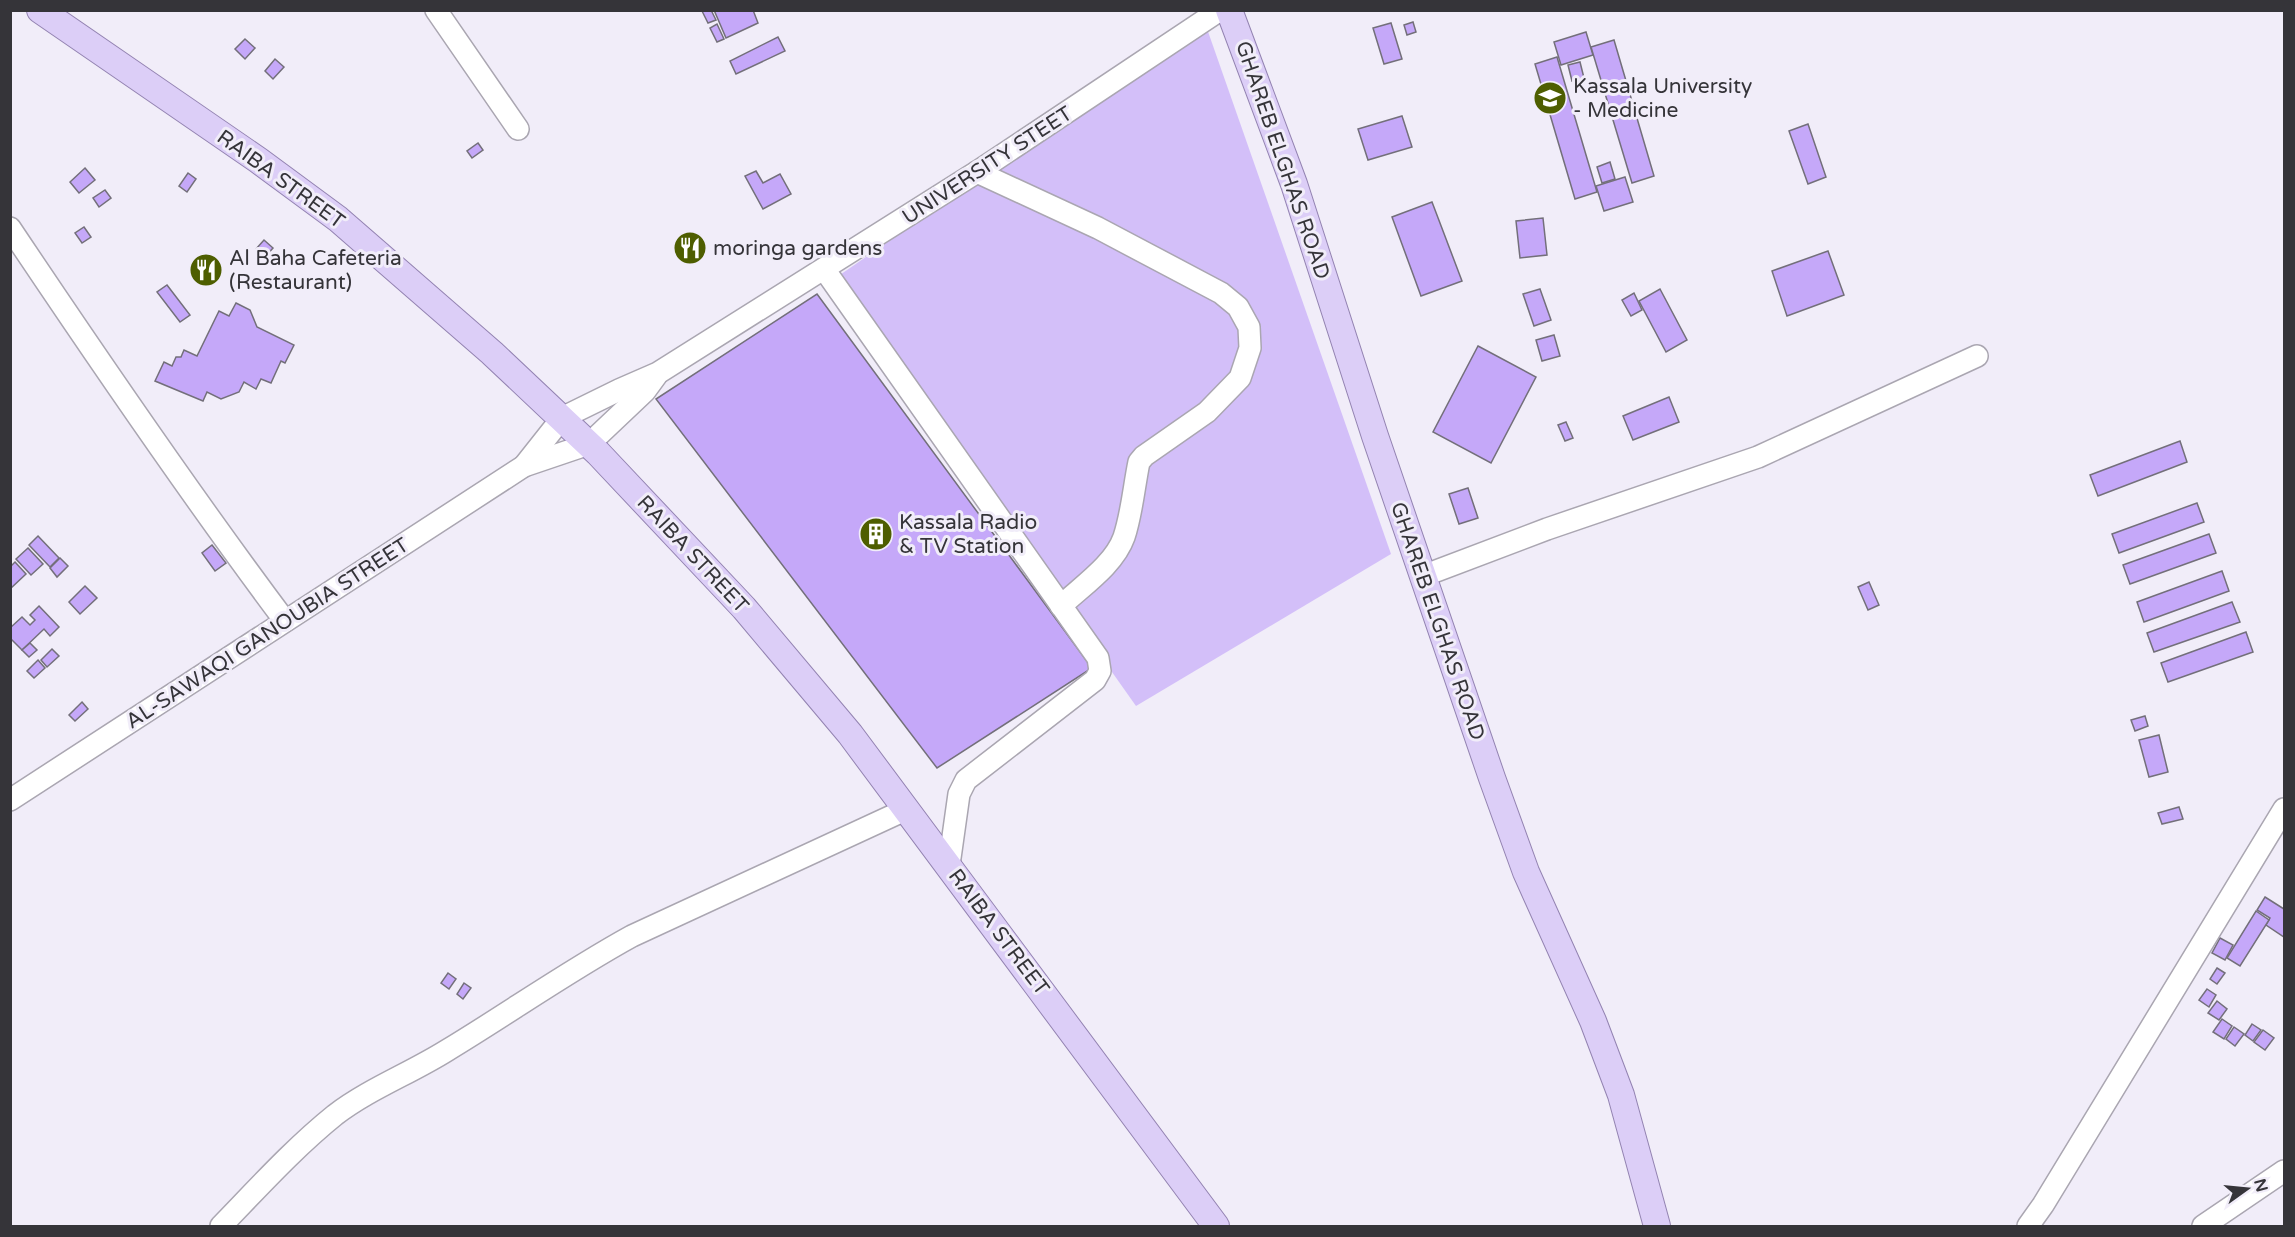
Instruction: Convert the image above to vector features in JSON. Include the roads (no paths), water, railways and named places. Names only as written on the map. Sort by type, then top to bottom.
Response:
[{"type":"main road","name":"RAIBA STREET","points":[[40,10],[249,153],[338,219],[483,345],[589,444],[669,527],[777,647],[850,734],[1216,1227]]},
{"type":"main road","name":"GHAREB ELGHAS ROAD","points":[[1229,10],[1294,184],[1461,693],[1526,872],[1574,977],[1621,1095],[1658,1227]]},
{"type":"street","points":[[436,10],[518,129]]},
{"type":"street","name":"UNIVERSITY STEET","points":[[562,418],[658,373],[977,172],[1220,10]]},
{"type":"street","points":[[977,172],[1098,228],[1221,293],[1238,307],[1250,327],[1250,348],[1240,378],[1207,412],[1144,456],[1139,462],[1125,536],[1117,552],[1061,606]]},
{"type":"street","points":[[10,228],[116,386],[285,621]]},
{"type":"street","points":[[824,269],[1098,658],[1100,670],[1095,680],[966,780],[959,794],[949,865]]},
{"type":"street","points":[[1423,576],[1547,529],[1758,457],[1977,356]]},
{"type":"street","points":[[589,444],[645,391],[658,373]]},
{"type":"street","name":"AL-SAWAQI GANOUBIA STREET","points":[[524,466],[562,418]]},
{"type":"street","name":"AL-SAWAQI GANOUBIA STREET","points":[[10,800],[524,466],[589,444]]},
{"type":"street","points":[[220,1227],[274,1171],[333,1117],[356,1101],[438,1056],[632,936],[907,808]]},
{"type":"street","points":[[2028,1227],[2284,809]]},
{"type":"street","points":[[2203,1227],[2284,1171]]},
{"type":"place","name":"Kassala University - Medicine","points":[[1550,98]]},
{"type":"place","name":"moringa gardens","points":[[690,248]]},
{"type":"place","name":"Al Baha Cafeteria (Restaurant)","points":[[206,270]]},
{"type":"place","name":"Kassala Radio & TV Station","points":[[876,534]]}]
